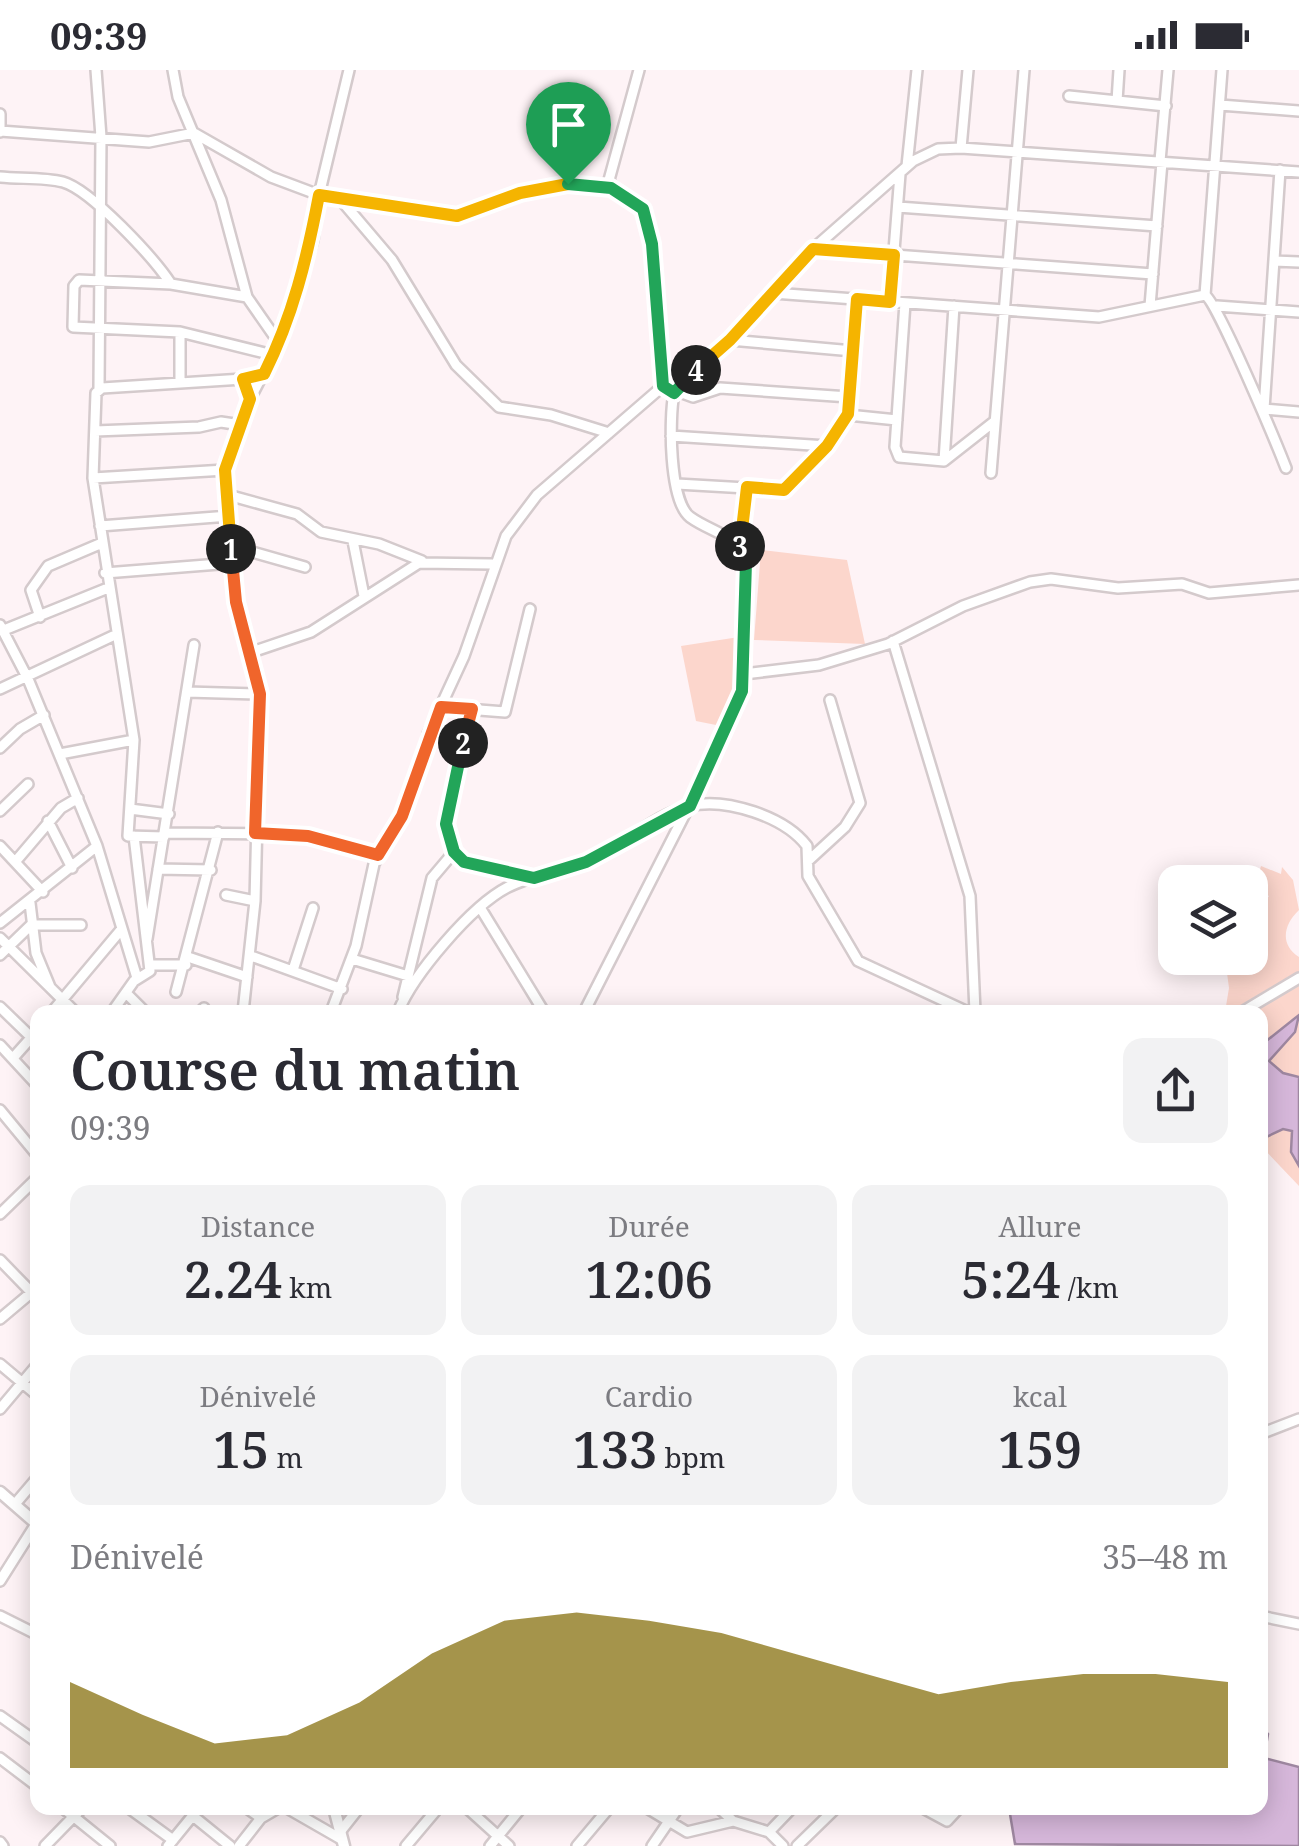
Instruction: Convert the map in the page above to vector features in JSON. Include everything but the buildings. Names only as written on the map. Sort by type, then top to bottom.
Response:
[{"type":"main road","points":[[0,1492],[30,1518]]},
{"type":"street","points":[[96,70],[101,137],[100,332],[93,478],[134,740],[128,836],[218,832],[308,836],[378,855]]},
{"type":"street","points":[[173,70],[178,97],[221,200],[246,297],[280,343]]},
{"type":"street","points":[[244,1005],[255,901],[260,694],[232,563],[225,470],[250,399],[280,343],[313,240],[319,195],[349,70]]},
{"type":"street","points":[[611,188],[609,176],[639,70]]},
{"type":"street","points":[[890,302],[898,207],[918,70]]},
{"type":"street","points":[[962,148],[968,70]]},
{"type":"street","points":[[990,473],[1024,70]]},
{"type":"street","points":[[1116,101],[1119,70]]},
{"type":"street","points":[[1150,306],[1168,70]]},
{"type":"street","points":[[1205,295],[1222,70]]},
{"type":"street","points":[[1069,96],[1166,106]]},
{"type":"street","points":[[1220,105],[1299,112]]},
{"type":"street","points":[[0,114],[0,132],[149,142],[194,133],[270,177],[319,195],[457,216],[520,193],[568,184],[611,188],[639,205],[648,226],[663,386]]},
{"type":"street","points":[[739,545],[690,517],[682,507],[671,436],[674,393],[730,340],[813,249],[922,154],[962,148],[1299,172]]},
{"type":"street","points":[[1264,409],[1280,170]]},
{"type":"street","points":[[0,177],[61,181],[139,242],[170,284]]},
{"type":"street","points":[[340,200],[392,260],[456,365],[488,397],[500,407],[552,415],[610,433]]},
{"type":"street","points":[[898,207],[1157,226]]},
{"type":"street","points":[[813,249],[1153,274]]},
{"type":"street","points":[[1274,261],[1299,262]]},
{"type":"street","points":[[246,297],[170,284],[79,280],[74,286],[73,319],[78,330],[180,332],[274,355]]},
{"type":"street","points":[[773,293],[1100,317],[1205,295]]},
{"type":"street","points":[[1205,295],[1218,306],[1240,368],[1264,409],[1286,468]]},
{"type":"street","points":[[677,484],[784,490],[827,446],[848,414],[857,299]]},
{"type":"street","points":[[905,303],[898,456],[944,461],[995,421]]},
{"type":"street","points":[[944,461],[954,306]]},
{"type":"street","points":[[1218,306],[1299,312]]},
{"type":"street","points":[[180,332],[180,382]]},
{"type":"street","points":[[730,340],[853,351]]},
{"type":"street","points":[[99,388],[243,379],[264,374]]},
{"type":"street","points":[[243,379],[250,399]]},
{"type":"street","points":[[663,386],[674,393],[698,396],[720,388],[849,398]]},
{"type":"street","points":[[335,1005],[352,959],[378,855],[402,816],[476,622],[492,564],[512,524],[537,495],[663,386]]},
{"type":"street","points":[[1264,409],[1299,412]]},
{"type":"street","points":[[848,414],[897,420]]},
{"type":"street","points":[[94,431],[221,422],[241,425]]},
{"type":"street","points":[[671,436],[827,446]]},
{"type":"street","points":[[93,478],[225,470]]},
{"type":"street","points":[[588,1005],[736,707],[744,674],[746,562],[739,545],[747,487]]},
{"type":"street","points":[[228,494],[297,514],[322,532],[379,544],[425,561],[492,564]]},
{"type":"street","points":[[100,526],[229,516]]},
{"type":"street","points":[[352,541],[364,596]]},
{"type":"street","points":[[40,617],[32,590],[45,569],[102,543]]},
{"type":"street","points":[[231,546],[305,567]]},
{"type":"street","points":[[249,653],[311,632],[425,561]]},
{"type":"street","points":[[105,572],[232,563]]},
{"type":"street","points":[[744,674],[819,665],[894,641],[963,606],[1051,579],[1118,588],[1182,584],[1209,593],[1299,585]]},
{"type":"street","points":[[108,588],[40,617],[2,628],[26,673],[97,846],[120,931],[138,978]]},
{"type":"street","points":[[441,707],[502,714],[508,709],[530,608]]},
{"type":"street","points":[[0,689],[26,673],[117,634]]},
{"type":"street","points":[[894,641],[970,896],[971,1005]]},
{"type":"street","points":[[147,939],[194,645]]},
{"type":"street","points":[[187,692],[260,694]]},
{"type":"street","points":[[808,861],[845,827],[860,803],[830,700]]},
{"type":"street","points":[[472,709],[447,810],[454,852],[464,862],[534,878]]},
{"type":"street","points":[[0,748],[25,724],[44,715]]},
{"type":"street","points":[[60,754],[134,740]]},
{"type":"street","points":[[0,810],[28,784]]},
{"type":"street","points":[[16,862],[48,821],[78,798]]},
{"type":"street","points":[[402,1005],[461,925],[509,886],[586,862],[690,806],[737,809],[768,817],[801,838],[808,846],[808,876],[858,961],[955,1005]]},
{"type":"street","points":[[130,809],[169,814]]},
{"type":"street","points":[[48,821],[72,868]]},
{"type":"street","points":[[176,992],[218,832]]},
{"type":"street","points":[[118,1005],[138,978],[149,974],[150,965],[134,836]]},
{"type":"street","points":[[0,846],[43,892]]},
{"type":"street","points":[[0,923],[97,846]]},
{"type":"street","points":[[401,1005],[432,878],[454,852]]},
{"type":"street","points":[[158,869],[211,870]]},
{"type":"street","points":[[226,895],[255,901]]},
{"type":"street","points":[[30,903],[31,925],[50,988]]},
{"type":"street","points":[[293,970],[312,908]]},
{"type":"street","points":[[481,908],[540,1005]]},
{"type":"street","points":[[4,951],[31,925],[82,925]]},
{"type":"street","points":[[58,1005],[120,931]]},
{"type":"street","points":[[0,938],[4,951],[67,1005]]},
{"type":"street","points":[[250,956],[342,988]]},
{"type":"street","points":[[352,959],[408,976]]},
{"type":"street","points":[[150,965],[187,961],[247,977]]},
{"type":"street","points":[[1254,1005],[1299,978]]},
{"type":"street","points":[[127,994],[138,1005]]},
{"type":"street","points":[[0,1007],[30,1030]]},
{"type":"street","points":[[12,1058],[30,1039]]},
{"type":"street","points":[[0,1045],[30,1077]]},
{"type":"street","points":[[0,1110],[30,1146]]},
{"type":"street","points":[[0,1214],[30,1185]]},
{"type":"street","points":[[0,1260],[30,1287]]},
{"type":"street","points":[[0,1319],[30,1296]]},
{"type":"street","points":[[0,1364],[30,1389]]},
{"type":"street","points":[[0,1409],[30,1373]]},
{"type":"street","points":[[1268,1431],[1299,1419]]},
{"type":"street","points":[[15,1504],[30,1486]]},
{"type":"street","points":[[0,1580],[30,1535]]},
{"type":"street","points":[[0,1616],[30,1632]]},
{"type":"street","points":[[1268,1618],[1299,1624]]},
{"type":"street","points":[[0,1716],[30,1737]]},
{"type":"street","points":[[0,1758],[30,1782]]},
{"type":"street","points":[[137,1815],[171,1843],[194,1815]]},
{"type":"street","points":[[199,1815],[230,1846]]},
{"type":"street","points":[[257,1815],[261,1818]]},
{"type":"street","points":[[239,1846],[266,1815]]},
{"type":"street","points":[[299,1815],[342,1839],[355,1815]]},
{"type":"street","points":[[406,1846],[432,1815]]},
{"type":"street","points":[[477,1815],[509,1846]]},
{"type":"street","points":[[490,1846],[516,1815]]},
{"type":"street","points":[[577,1846],[603,1815]]},
{"type":"street","points":[[658,1815],[690,1832],[733,1822],[769,1832],[783,1846]]},
{"type":"street","points":[[652,1846],[674,1815]]},
{"type":"street","points":[[726,1815],[733,1822]]},
{"type":"street","points":[[769,1832],[785,1815]]},
{"type":"street","points":[[797,1846],[829,1815]]},
{"type":"street","points":[[45,1846],[74,1816],[110,1846]]},
{"type":"shaded area","points":[[761,550],[847,560],[865,644],[754,640]]},
{"type":"shaded area","points":[[739,637],[735,695],[721,726],[696,721],[681,646]]},
{"type":"shaded area","points":[[1282,867],[1293,880],[1299,910],[1290,921],[1286,940],[1299,957],[1299,1186],[1268,1153],[1268,1005],[1226,1005],[1227,975],[1268,975],[1268,869],[1281,874]]},
{"type":"shaded area","points":[[1299,1015],[1295,1032],[1269,1061],[1283,1073],[1299,1077],[1299,1166],[1291,1152],[1292,1131],[1283,1129],[1268,1136],[1268,1040]]},
{"type":"shaded area","points":[[1268,1759],[1299,1767],[1299,1846],[1015,1844],[1010,1815],[1268,1815]]},
{"type":"route","points":[[595,183],[611,188],[643,209],[652,244],[660,369],[663,386],[674,393],[730,340],[813,249],[894,255],[890,302],[857,299],[848,414],[827,446],[784,490],[747,487],[739,545],[746,562],[742,691],[690,806],[586,862],[534,878],[464,862],[454,852],[446,824],[472,709],[441,707],[428,734],[426,754],[402,816],[378,855],[308,836],[255,833],[260,694],[236,602],[225,470],[250,399],[243,379],[264,374],[286,328],[296,284],[313,240],[319,195],[457,216],[520,193],[568,184],[595,183]]}]
